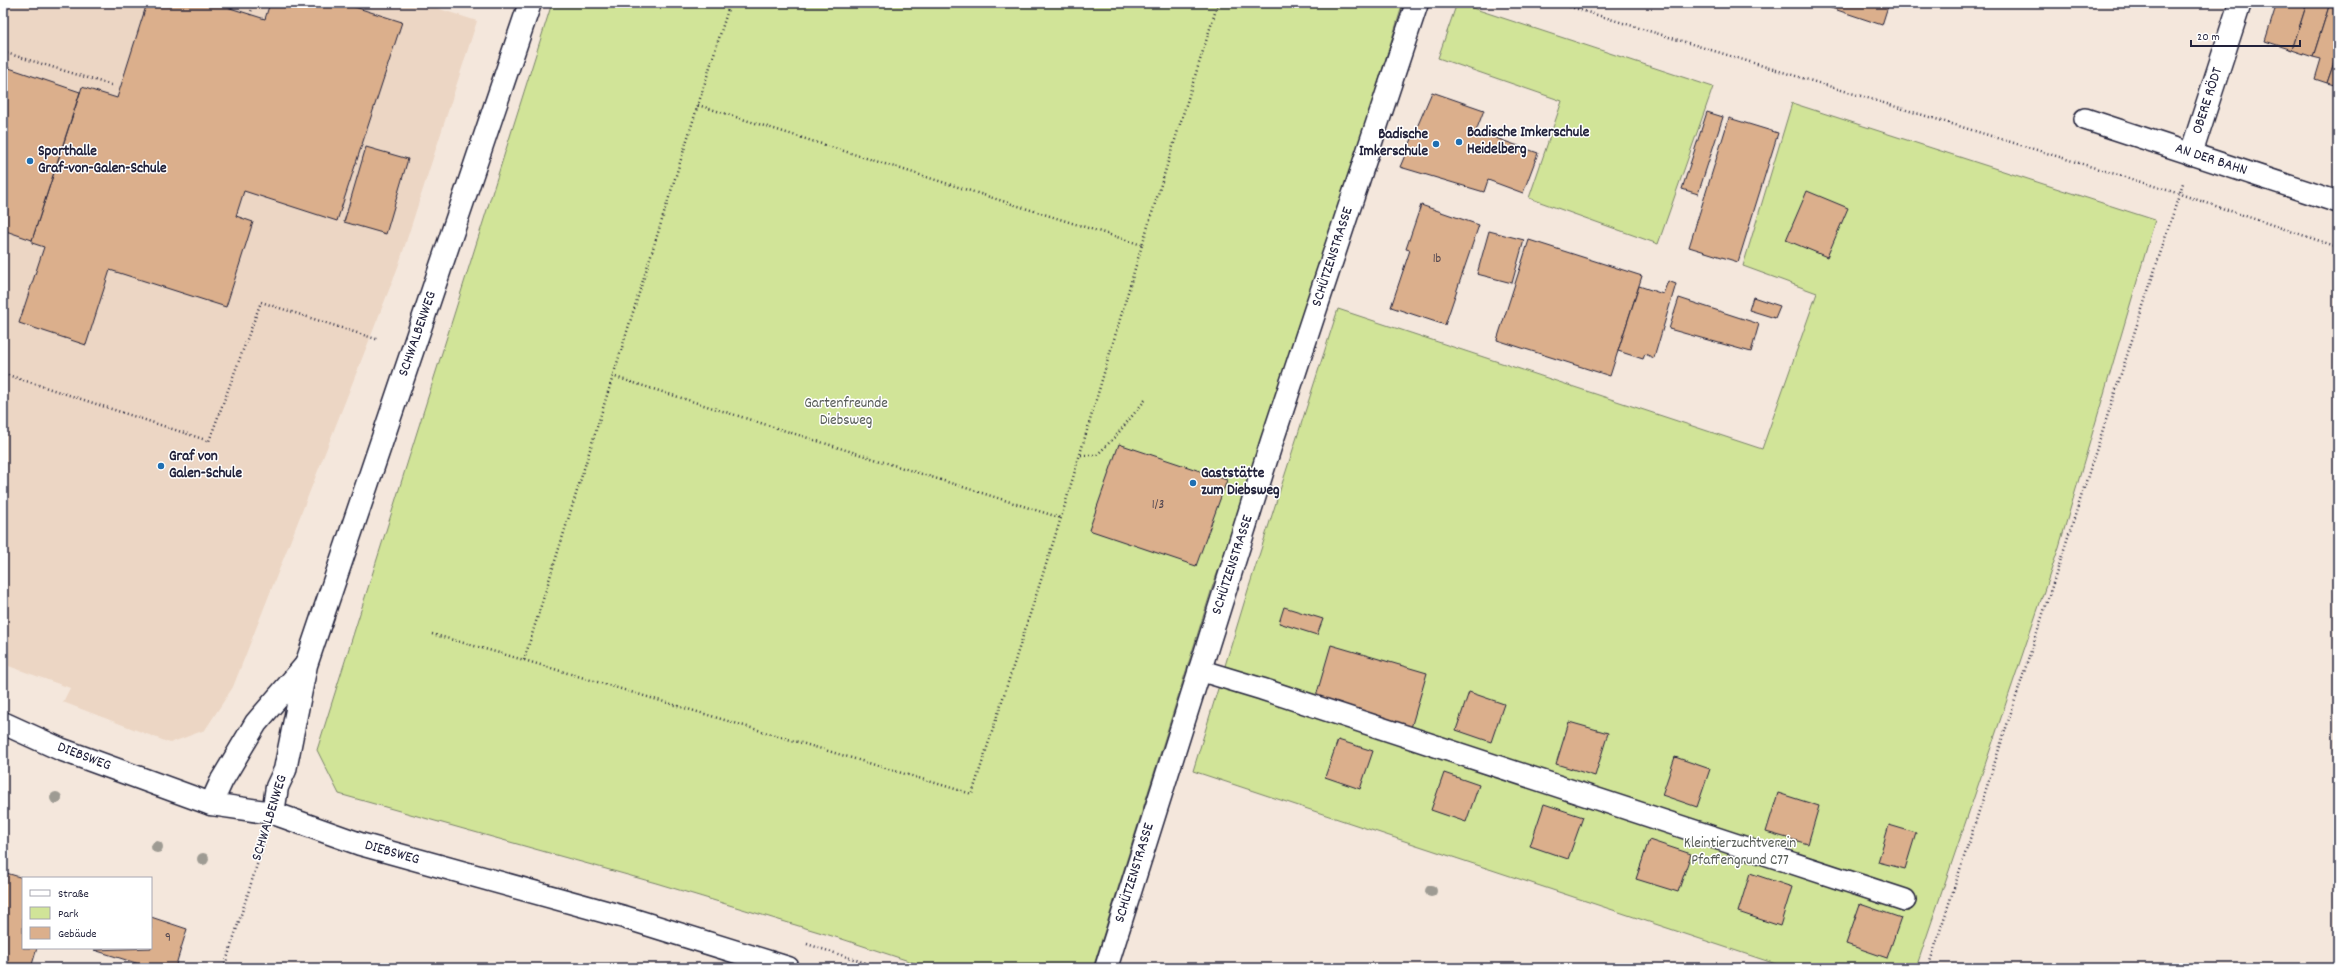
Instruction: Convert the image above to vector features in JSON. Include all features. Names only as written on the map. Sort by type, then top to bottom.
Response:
[{"type":"street","name":"SCHWALBENWEG","points":[[273,813],[277,787],[285,770],[306,665],[529,3]]},
{"type":"street","name":"SCHÜTZENSTRASSE","points":[[1106,968],[1272,441],[1417,3]]},
{"type":"street","name":"OBERE RÖDT","points":[[2191,154],[2240,3]]},
{"type":"street","name":"SCHWALBENWEG","points":[[211,804],[222,780],[256,723],[306,665]]},
{"type":"street","name":"DIEBSWEG","points":[[3,723],[60,749],[211,804],[273,813],[360,844],[624,917],[788,968]]},
{"type":"lane","name":"AN DER BAHN","points":[[2084,119],[2338,202]]},
{"type":"lane","points":[[1199,670],[1278,694],[1905,900]]},
{"type":"path","points":[[250,14],[254,3]]},
{"type":"path","points":[[524,660],[730,3]]},
{"type":"path","points":[[432,634],[524,660],[972,794],[1081,455],[1142,245],[1218,3]]},
{"type":"path","points":[[1558,3],[2180,194],[2338,247]]},
{"type":"path","points":[[3,52],[111,85]]},
{"type":"path","points":[[698,105],[1142,245]]},
{"type":"path","points":[[1928,968],[2180,194]]},
{"type":"path","points":[[8,375],[209,441],[261,302],[379,340]]},
{"type":"path","points":[[612,376],[1061,518]]},
{"type":"path","points":[[1081,455],[1096,455],[1115,437],[1146,399]]},
{"type":"path","name":"SCHWALBENWEG","points":[[224,968],[273,813]]},
{"type":"shaded area","name":"Graf von Galen-Schule","points":[[3,3],[421,3],[477,21],[398,267],[233,687],[205,730],[170,743],[63,702],[70,688],[3,664]]},
{"type":"green space","name":"Gartenfreunde Diebsweg","points":[[552,3],[1403,3],[1285,383],[1213,585],[1093,968],[930,968],[842,939],[656,883],[339,794],[317,750]]},
{"type":"green space","points":[[1457,3],[1713,87],[1658,244],[1529,198],[1562,101],[1438,58]]},
{"type":"green space","name":"Kleintierzuchtverein Pfaffengrund C77","points":[[1792,103],[2155,220],[2059,547],[1916,968],[1788,968],[1193,771],[1248,590],[1338,309],[1762,449],[1817,293],[1743,266]]},
{"type":"building","points":[[147,3],[214,3],[265,19],[270,3],[342,3],[402,22],[337,221],[244,191],[236,216],[253,222],[226,307],[110,270],[86,345],[19,323],[44,247],[32,243],[32,240],[82,87],[117,98]]},
{"type":"building","points":[[1816,3],[1889,3],[1882,25]]},
{"type":"building","points":[[2277,3],[2307,3],[2292,50],[2265,41]]},
{"type":"building","points":[[2307,3],[2330,3],[2313,57],[2292,50]]},
{"type":"building","points":[[2330,3],[2338,5],[2338,51],[2327,83],[2315,79],[2321,59],[2313,57]]},
{"type":"building","points":[[2338,51],[2338,86],[2327,83]]},
{"type":"building","name":"Sporthalle Graf-von-Galen-Schule","points":[[3,66],[80,92],[32,240],[3,230]]},
{"type":"building","name":"Badische Imkerschule Heidelberg","points":[[1432,92],[1484,110],[1476,131],[1538,153],[1523,193],[1488,180],[1484,192],[1400,167]]},
{"type":"building","points":[[1707,112],[1723,117],[1698,194],[1682,189]]},
{"type":"building","points":[[1729,118],[1778,133],[1738,262],[1689,247]]},
{"type":"building","points":[[366,147],[408,159],[386,234],[344,222]]},
{"type":"building","points":[[1807,191],[1848,208],[1827,257],[1786,240]]},
{"type":"building","points":[[1421,205],[1479,225],[1445,325],[1391,307],[1410,250],[1406,249]]},
{"type":"building","points":[[1489,231],[1524,240],[1512,283],[1477,274]]},
{"type":"building","points":[[1529,240],[1642,276],[1610,376],[1497,340]]},
{"type":"building","points":[[1668,281],[1676,284],[1654,358],[1645,354],[1643,359],[1618,351],[1639,286],[1663,294]]},
{"type":"building","points":[[1753,297],[1780,306],[1775,318],[1749,310]]},
{"type":"building","points":[[1679,298],[1759,324],[1751,352],[1669,329]]},
{"type":"building","points":[[1119,444],[1227,480],[1196,566],[1089,530]]},
{"type":"building","points":[[1284,607],[1323,619],[1317,635],[1279,623]]},
{"type":"building","points":[[1331,645],[1427,673],[1411,728],[1315,700]]},
{"type":"building","points":[[1469,692],[1504,704],[1491,742],[1456,730]]},
{"type":"building","points":[[1569,722],[1608,733],[1595,776],[1556,764]]},
{"type":"building","points":[[1338,740],[1373,751],[1360,789],[1325,777]]},
{"type":"building","points":[[1675,757],[1710,769],[1697,807],[1662,795]]},
{"type":"building","points":[[1444,773],[1479,785],[1466,822],[1431,810]]},
{"type":"building","points":[[1778,793],[1819,806],[1808,844],[1766,832]]},
{"type":"building","points":[[1544,804],[1583,817],[1568,859],[1530,846]]},
{"type":"building","points":[[1889,825],[1916,833],[1905,869],[1878,862]]},
{"type":"building","points":[[1649,840],[1691,854],[1678,892],[1636,879]]},
{"type":"building","points":[[3,872],[22,878],[22,949],[37,949],[31,968],[3,968]]},
{"type":"building","points":[[1750,873],[1792,887],[1780,926],[1738,912]]},
{"type":"building","points":[[1860,904],[1901,918],[1887,958],[1846,944]]},
{"type":"building","points":[[152,917],[187,929],[175,968],[152,968],[94,950],[152,949]]},
{"type":"place","name":"Badische Imkerschule Heidelberg","points":[[1459,142]]},
{"type":"place","name":"Badische Imkerschule","points":[[1436,144]]},
{"type":"place","name":"Sporthalle Graf-von-Galen-Schule","points":[[30,161]]},
{"type":"place","name":"Graf von Galen-Schule","points":[[161,466]]},
{"type":"place","name":"Gaststätte zum Diebsweg","points":[[1193,483]]}]
